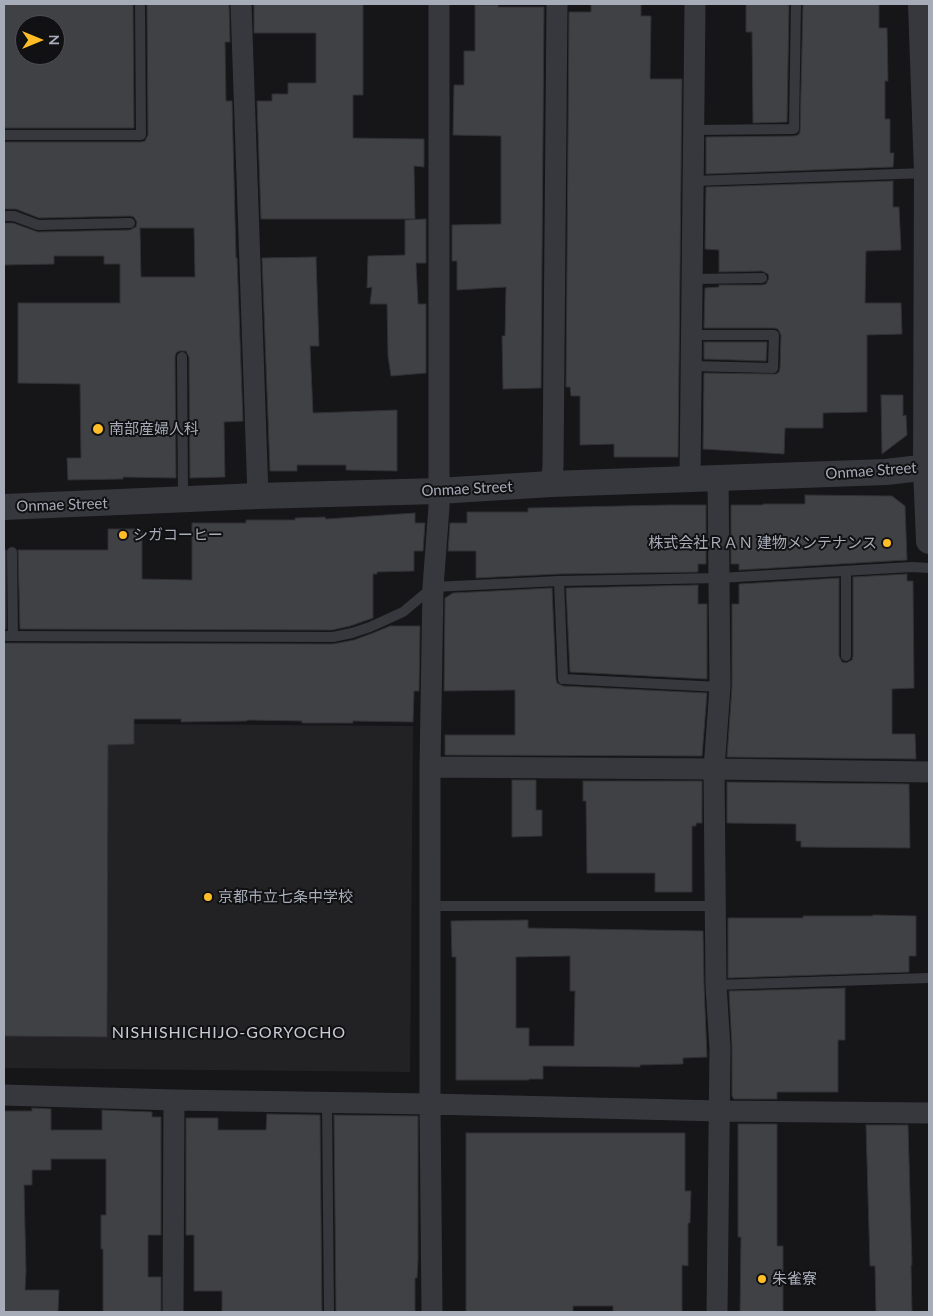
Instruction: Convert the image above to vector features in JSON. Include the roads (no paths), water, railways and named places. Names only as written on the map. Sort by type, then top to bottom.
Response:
[{"type":"street","points":[[241,4],[258,496]]},
{"type":"street","points":[[432,1312],[430,767],[433,587],[439,507],[439,4]]},
{"type":"street","points":[[551,484],[553,446],[557,4]]},
{"type":"street","points":[[690,479],[695,4]]},
{"type":"street","points":[[921,4],[927,170],[929,541]]},
{"type":"street","name":"Onmae Street","points":[[4,507],[886,472],[928,467]]},
{"type":"street","points":[[717,1312],[720,1048],[716,985],[714,769],[720,687],[718,478]]},
{"type":"street","points":[[430,767],[929,772]]},
{"type":"street","points":[[4,1095],[720,1112],[929,1113]]},
{"type":"street","points":[[173,1312],[174,1100]]},
{"type":"lane","points":[[4,135],[141,135],[140,4]]},
{"type":"lane","points":[[694,130],[794,129],[796,4]]},
{"type":"lane","points":[[693,181],[927,170]]},
{"type":"lane","points":[[4,216],[14,216],[38,225],[130,223]]},
{"type":"lane","points":[[692,279],[762,278]]},
{"type":"lane","points":[[691,335],[774,335],[773,368],[691,366]]},
{"type":"lane","points":[[182,357],[183,500]]},
{"type":"lane","points":[[12,552],[8,636],[333,637],[370,627],[404,612],[433,587],[559,581],[719,578],[912,567],[929,568]]},
{"type":"lane","points":[[846,571],[846,656]]},
{"type":"lane","points":[[559,581],[563,679],[720,687]]},
{"type":"lane","points":[[430,906],[715,906]]},
{"type":"lane","points":[[716,985],[929,978]]},
{"type":"lane","points":[[327,1102],[329,1312]]},
{"type":"place","name":"南部産婦人科","points":[[98,429]]},
{"type":"place","name":"シガコーヒー","points":[[123,535]]},
{"type":"place","name":"株式会社ＲＡＮ 建物メンテナンス","points":[[887,543]]},
{"type":"place","name":"京都市立七条中学校","points":[[208,897]]},
{"type":"place","name":"朱雀寮","points":[[762,1279]]},
{"type":"district","name":"NISHISHICHIJO-GORYOCHO","points":[[229,1033]]}]
